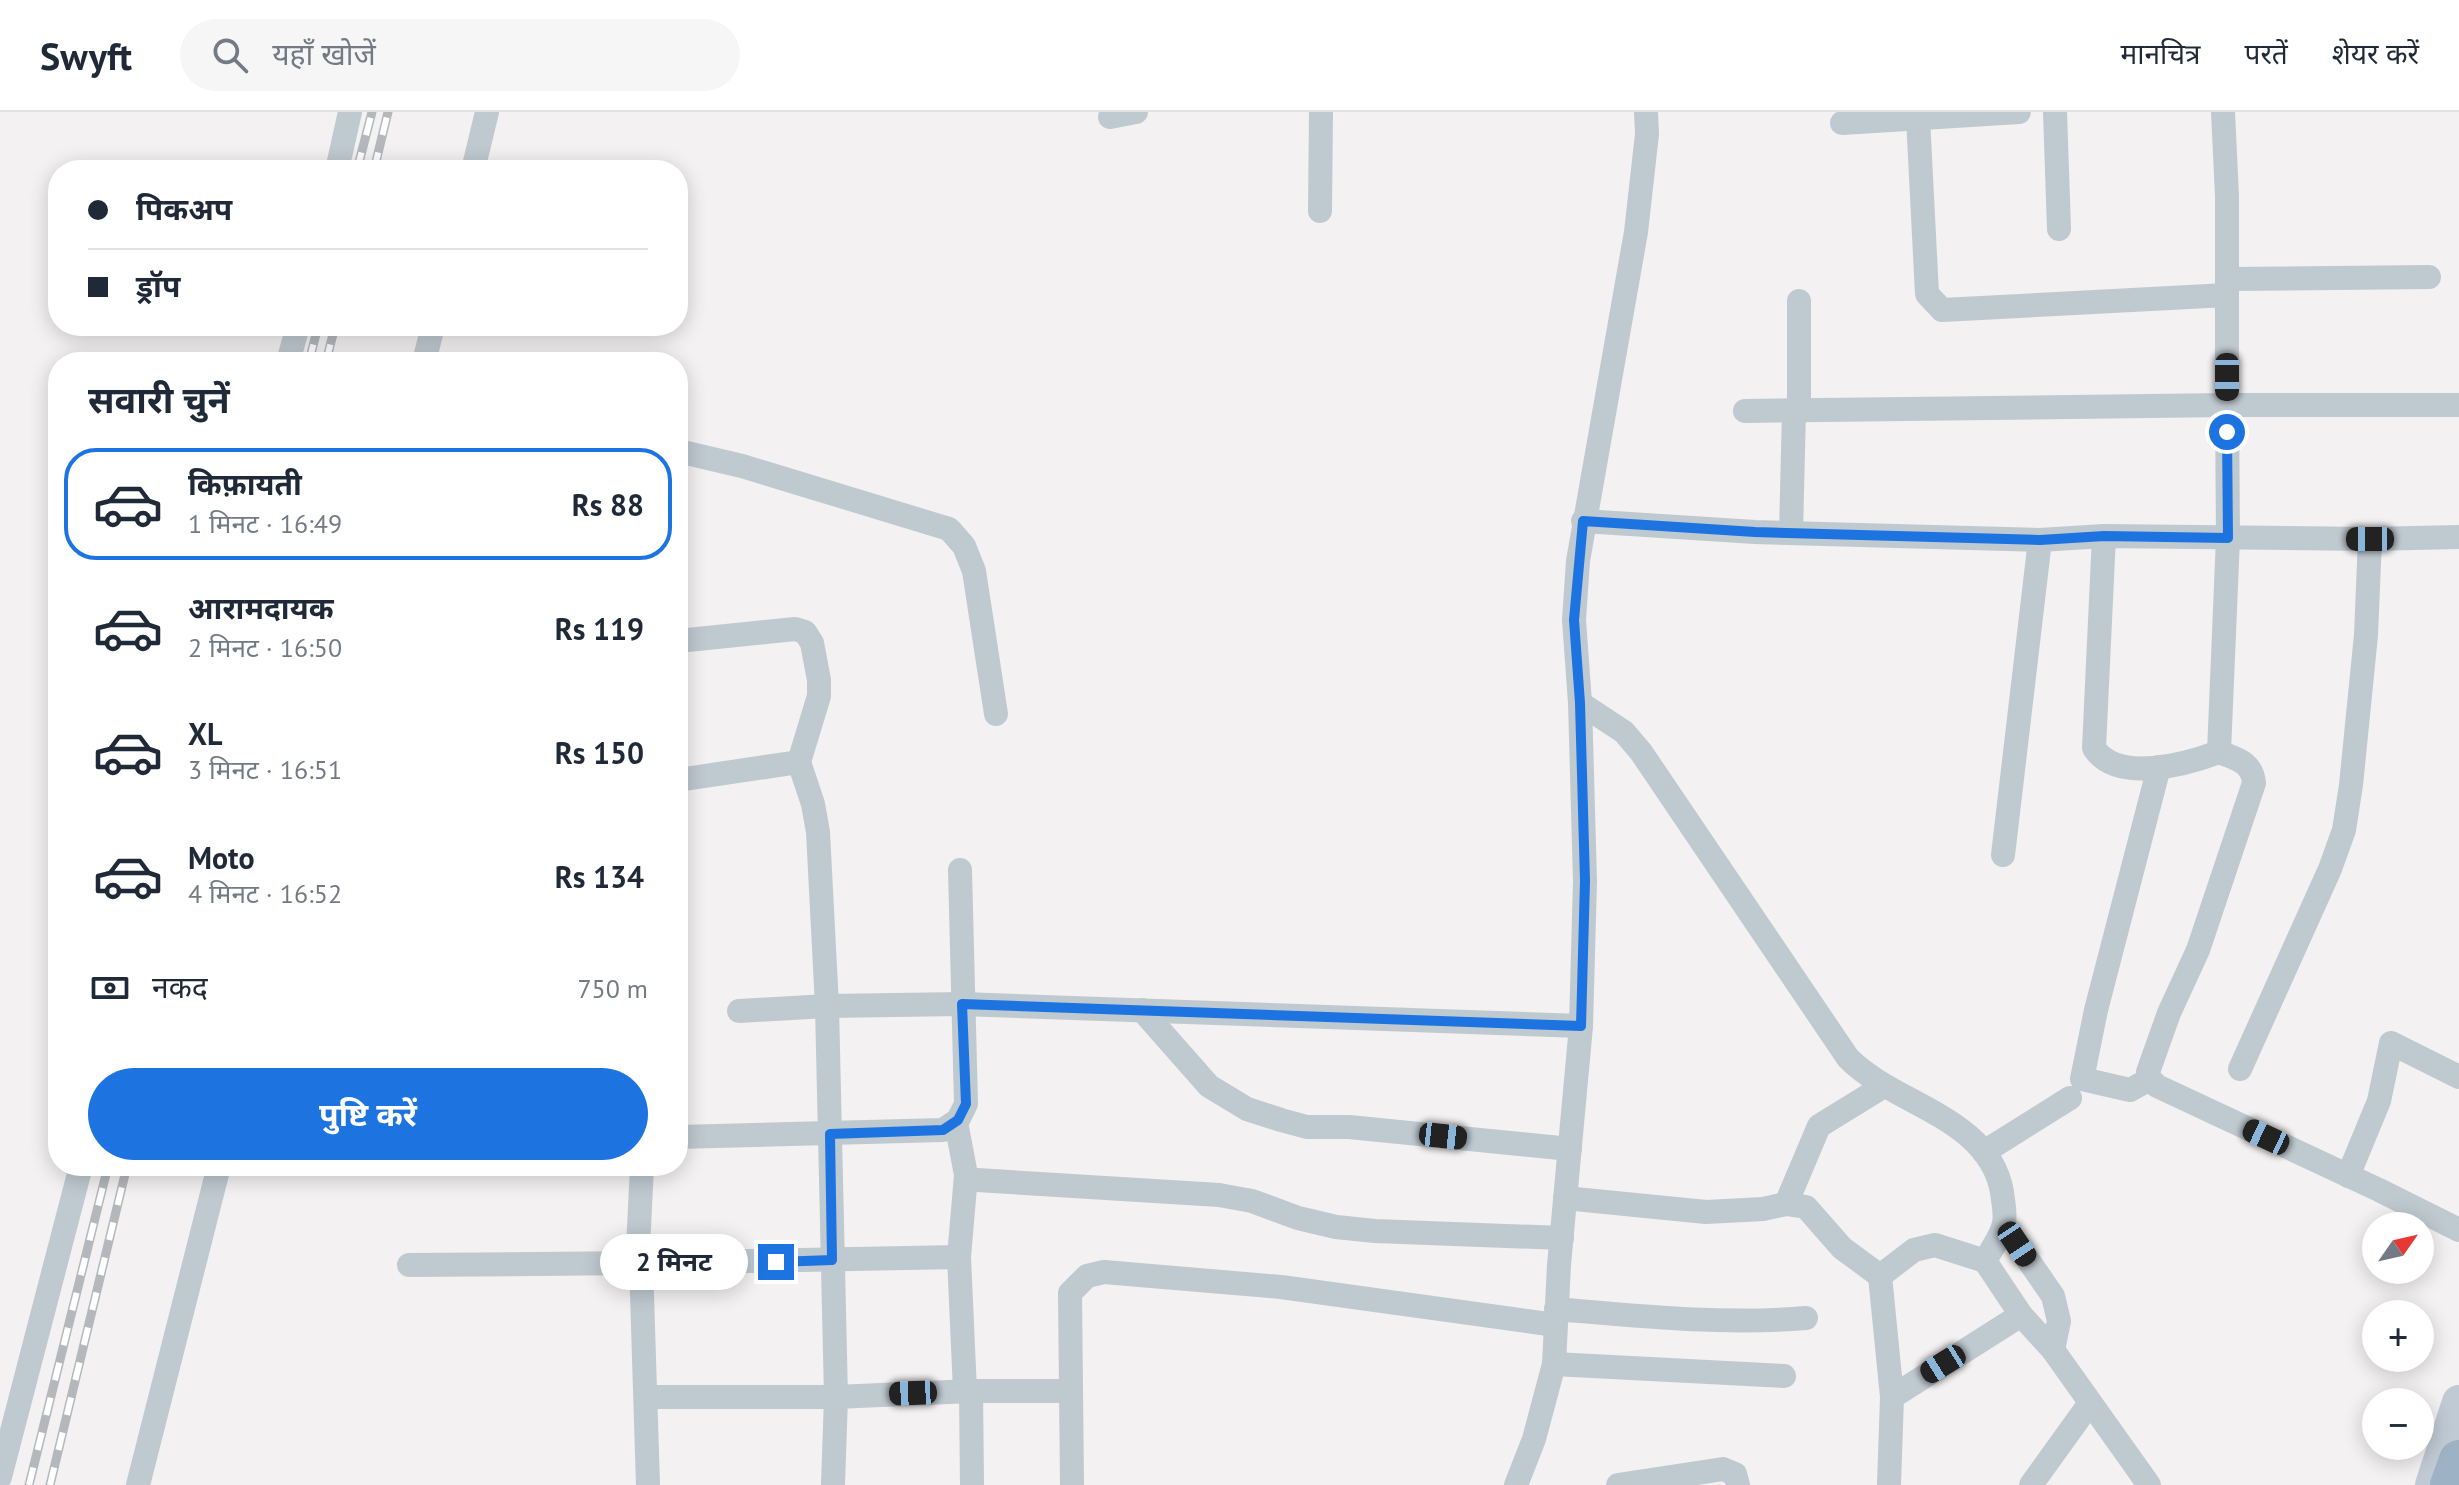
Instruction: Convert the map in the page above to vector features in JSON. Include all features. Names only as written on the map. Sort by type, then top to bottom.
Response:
[{"type":"highway","points":[[2450,1485],[2459,1460]]},
{"type":"main road","points":[[2432,1485],[2459,1402]]},
{"type":"street","points":[[339,160],[350,112]]},
{"type":"street","points":[[475,160],[487,112]]},
{"type":"street","points":[[1110,117],[1136,112]]},
{"type":"street","points":[[1320,211],[1321,112]]},
{"type":"street","points":[[1516,1485],[1534,1439],[1554,1364],[1555,1317],[1581,1026],[1585,881],[1580,703],[1574,620],[1583,521],[1636,232],[1647,134],[1646,112]]},
{"type":"street","points":[[1842,123],[2019,112]]},
{"type":"street","points":[[2055,112],[2059,229]]},
{"type":"street","points":[[2219,752],[2228,538],[2227,196],[2223,112]]},
{"type":"street","points":[[1918,118],[1927,294],[1942,310],[2227,287],[2429,277]]},
{"type":"street","points":[[1791,533],[1799,301]]},
{"type":"street","points":[[1745,411],[2459,405]]},
{"type":"street","points":[[688,453],[742,466],[949,529],[964,546],[974,571],[996,714]]},
{"type":"street","points":[[1583,521],[1791,533],[2040,540],[2104,536],[2459,537]]},
{"type":"street","points":[[2104,536],[2094,748],[2107,763],[2135,767],[2187,764],[2219,752],[2249,766],[2253,771],[2254,783],[2198,950],[2148,1072],[2150,1079],[2157,1086],[2459,1230]]},
{"type":"street","points":[[2240,1069],[2330,869],[2344,830],[2366,635],[2370,539]]},
{"type":"street","points":[[2003,855],[2040,540]]},
{"type":"street","points":[[688,640],[777,630],[805,632],[812,643],[819,680],[819,696],[799,762],[813,804],[818,832],[827,1006],[836,1397],[833,1485]]},
{"type":"street","points":[[1580,703],[1624,732],[1632,742],[1848,1058],[1884,1086],[1918,1102],[1959,1130],[1984,1152],[2000,1182],[2004,1208],[2004,1225],[1985,1261]]},
{"type":"street","points":[[688,779],[799,762]]},
{"type":"street","points":[[2150,1079],[2130,1090],[2082,1079],[2096,1010],[2159,767]]},
{"type":"street","points":[[688,1137],[943,1130],[956,1122],[966,1104],[960,870]]},
{"type":"street","points":[[739,1011],[962,1004],[1581,1026]]},
{"type":"street","points":[[1142,1010],[1209,1086],[1247,1109],[1307,1127],[1349,1127],[1570,1149]]},
{"type":"street","points":[[2348,1176],[2379,1101],[2391,1043],[2459,1077]]},
{"type":"street","points":[[1786,1204],[1819,1126],[1884,1086]]},
{"type":"street","points":[[1984,1152],[2070,1098]]},
{"type":"street","points":[[956,1122],[966,1175],[959,1257],[972,1485]]},
{"type":"street","points":[[0,1477],[78,1176]]},
{"type":"street","points":[[138,1485],[216,1176]]},
{"type":"street","points":[[642,1176],[638,1248],[647,1397],[648,1485]]},
{"type":"street","points":[[977,1180],[1219,1195],[1252,1201],[1298,1218],[1336,1227],[1375,1231],[1562,1238]]},
{"type":"street","points":[[1565,1198],[1706,1212],[1763,1209],[1786,1204],[1806,1207],[1842,1248],[1880,1276],[1892,1397],[1889,1485]]},
{"type":"street","points":[[2004,1225],[2053,1296],[2059,1321],[2053,1350]]},
{"type":"street","points":[[1880,1276],[1914,1250],[1935,1245],[1985,1261],[2021,1315],[2053,1350],[2149,1485]]},
{"type":"street","points":[[409,1265],[959,1257]]},
{"type":"street","points":[[1072,1485],[1070,1293],[1087,1276],[1104,1272],[1281,1287],[1555,1317],[1806,1318]]},
{"type":"street","points":[[1892,1397],[2021,1315]]},
{"type":"street","points":[[1554,1364],[1784,1376]]},
{"type":"street","points":[[647,1397],[836,1397],[968,1391],[1070,1391]]},
{"type":"street","points":[[2031,1485],[2090,1403]]},
{"type":"street","points":[[1618,1485],[1723,1469],[1735,1474],[1738,1485]]},
{"type":"railway","points":[[360,160],[372,112]]},
{"type":"railway","points":[[376,160],[388,112]]},
{"type":"railway","points":[[312,352],[316,336]]},
{"type":"railway","points":[[328,352],[332,336]]},
{"type":"railway","points":[[29,1485],[106,1176]]},
{"type":"railway","points":[[50,1485],[125,1176]]},
{"type":"route","points":[[776,1262],[832,1260],[830,1134],[943,1130],[958,1120],[966,1104],[962,1004],[1581,1026],[1585,881],[1580,703],[1574,620],[1583,521],[1755,532],[2040,540],[2104,536],[2228,538],[2227,432]]}]
